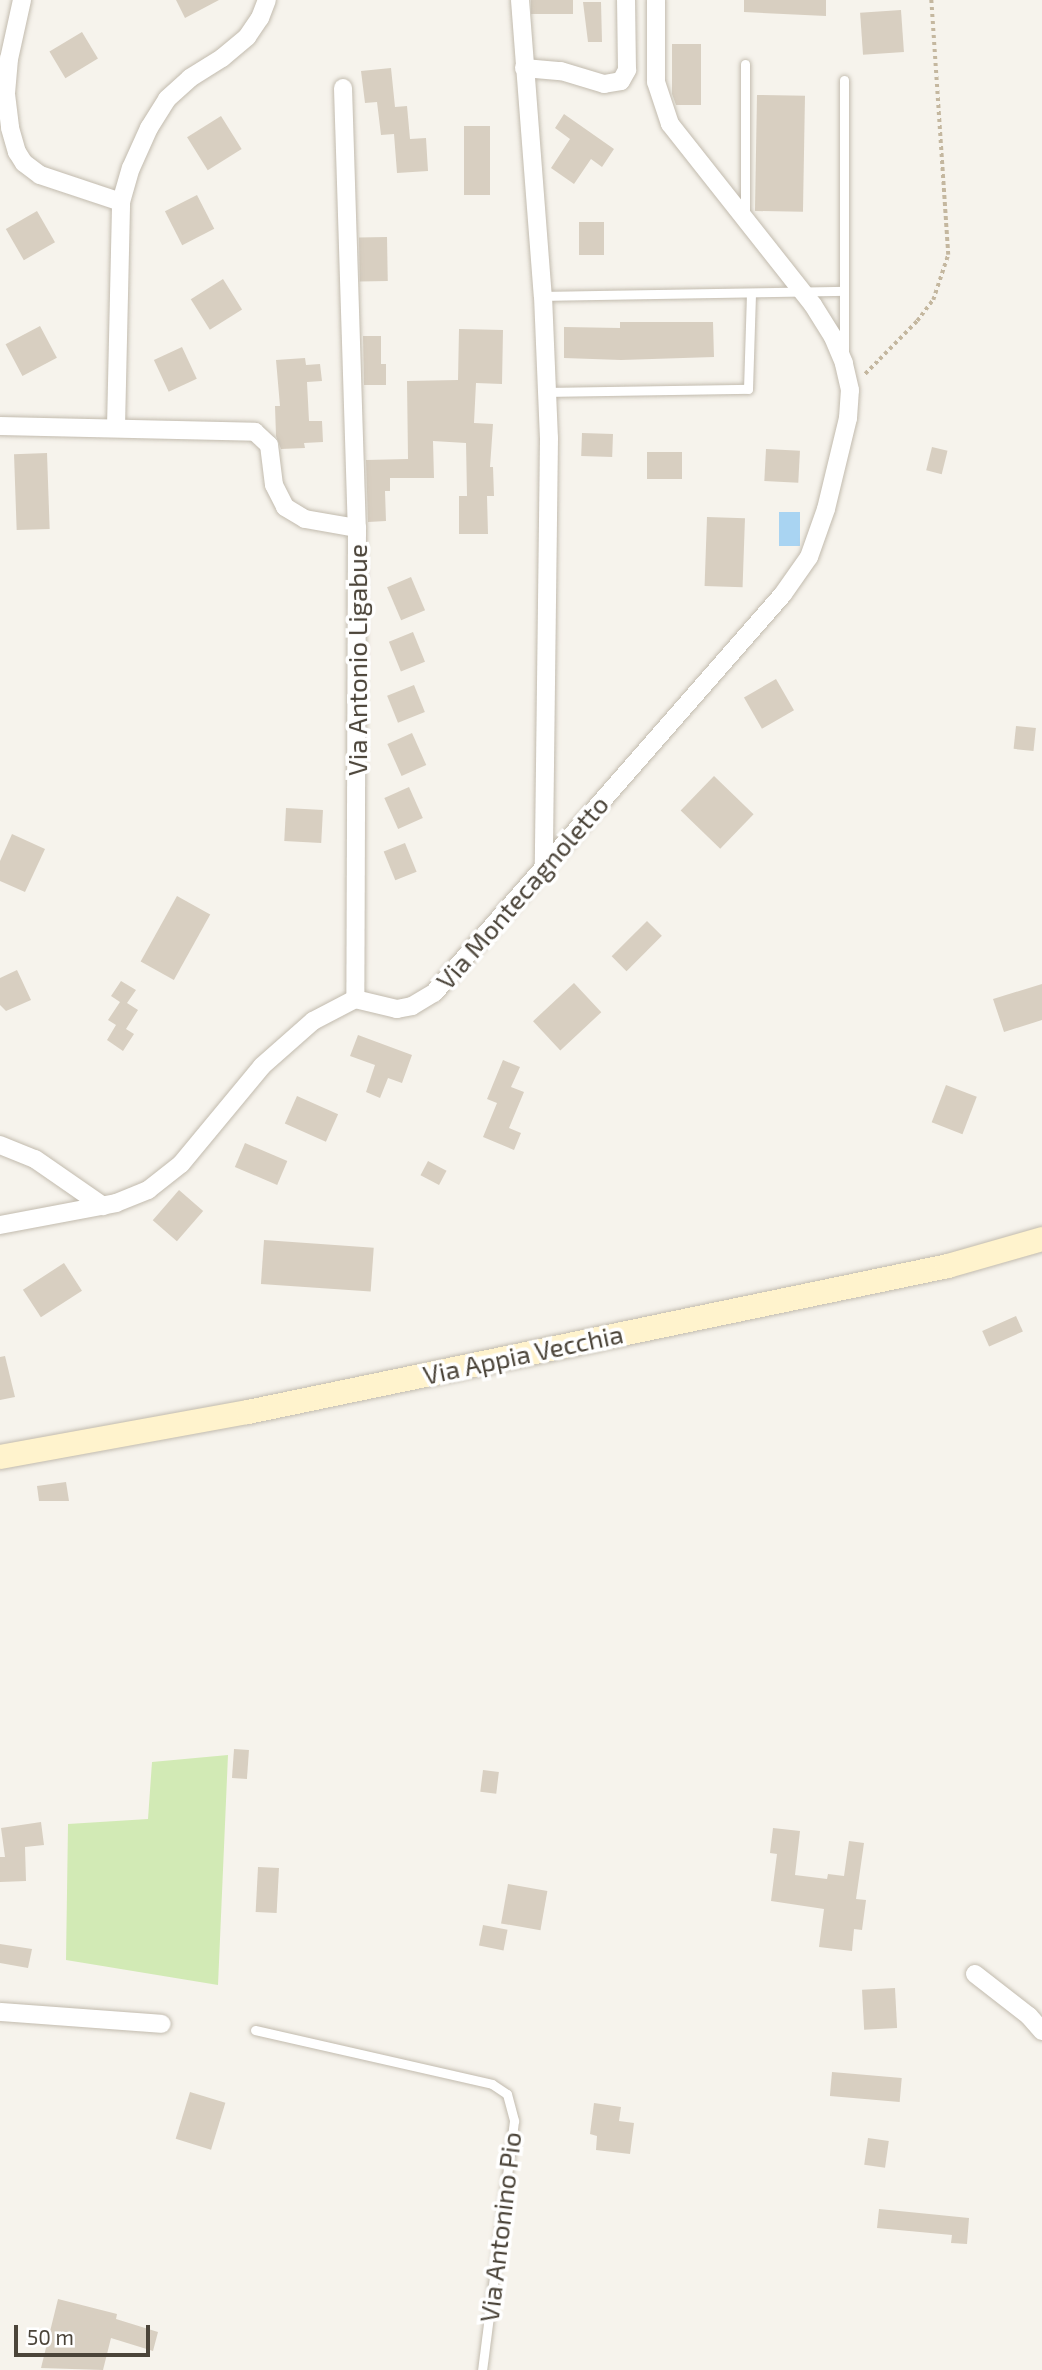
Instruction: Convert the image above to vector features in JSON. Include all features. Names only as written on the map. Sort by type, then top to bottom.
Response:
[{"type":"main road","name":"Via Appia Vecchia","points":[[0,1457],[248,1412],[948,1266],[1042,1239]]},
{"type":"street","points":[[22,0],[11,47],[6,94],[10,128],[17,152],[24,163],[40,175],[121,202]]},
{"type":"street","points":[[116,427],[121,202],[131,168],[149,128],[178,87],[247,37],[260,18],[267,0]]},
{"type":"street","points":[[520,0],[548,392],[550,549],[544,868]]},
{"type":"street","points":[[524,68],[561,71],[604,84],[621,81],[627,70],[626,0]]},
{"type":"street","name":"Via Montecagnoletto","points":[[355,999],[397,1009],[423,1001],[434,993],[801,570],[818,537],[827,509],[846,429],[850,390],[844,363],[825,322],[674,130],[664,112],[656,82],[656,0]]},
{"type":"street","points":[[343,88],[357,528]]},
{"type":"street","name":"Via Antonio Ligabue","points":[[0,426],[255,432],[269,445],[274,485],[285,507],[305,519],[357,528],[355,999]]},
{"type":"street","points":[[0,1225],[103,1206],[148,1190],[170,1175],[273,1056],[313,1021],[355,999]]},
{"type":"street","points":[[0,1145],[35,1159],[103,1206]]},
{"type":"street","points":[[975,1974],[1028,2016],[1042,2031]]},
{"type":"street","points":[[0,2012],[162,2024]]},
{"type":"lane","points":[[745,64],[746,220]]},
{"type":"lane","points":[[844,80],[844,363]]},
{"type":"lane","points":[[543,296],[845,291]]},
{"type":"lane","points":[[548,392],[748,389],[751,293]]},
{"type":"lane","name":"Via Antonino Pio","points":[[255,2030],[492,2084],[507,2094],[514,2122],[482,2370]]},
{"type":"path","points":[[850,390],[926,310],[938,289],[948,255],[932,0]]},
{"type":"green space","points":[[228,1755],[218,1985],[66,1960],[68,1824],[148,1819],[152,1762]]},
{"type":"water","points":[[779,512],[800,512],[800,546],[779,546]]},
{"type":"building","points":[[176,0],[219,0],[185,18]]},
{"type":"building","points":[[531,0],[573,0],[573,14],[531,14]]},
{"type":"building","points":[[744,0],[826,0],[826,16],[744,12]]},
{"type":"building","points":[[583,2],[601,2],[602,42],[588,42]]},
{"type":"building","points":[[901,10],[904,52],[863,55],[860,13]]},
{"type":"building","points":[[82,32],[98,59],[65,78],[49,52]]},
{"type":"building","points":[[672,44],[701,44],[701,105],[676,105],[672,94]]},
{"type":"building","points":[[391,68],[395,107],[407,106],[410,139],[426,138],[428,171],[397,173],[394,134],[381,135],[377,102],[365,103],[361,71]]},
{"type":"building","points":[[757,95],[805,96],[803,212],[755,211]]},
{"type":"building","points":[[564,114],[614,149],[602,167],[591,159],[574,184],[551,168],[570,139],[555,128]]},
{"type":"building","points":[[221,116],[242,149],[208,170],[187,137]]},
{"type":"building","points":[[464,126],[490,126],[490,195],[464,195]]},
{"type":"building","points":[[197,195],[214,229],[182,245],[165,211]]},
{"type":"building","points":[[37,211],[55,242],[24,260],[6,229]]},
{"type":"building","points":[[579,222],[604,222],[604,255],[579,255]]},
{"type":"building","points":[[359,237],[387,237],[388,281],[360,281]]},
{"type":"building","points":[[223,279],[242,310],[210,330],[191,299]]},
{"type":"building","points":[[620,322],[713,322],[714,357],[621,360],[564,358],[564,327],[620,328]]},
{"type":"building","points":[[40,326],[57,358],[22,376],[6,344]]},
{"type":"building","points":[[459,329],[503,330],[502,384],[476,383],[474,423],[493,424],[490,467],[493,467],[494,496],[487,496],[488,534],[459,534],[459,496],[467,496],[466,443],[433,441],[434,478],[390,478],[390,491],[385,491],[386,521],[368,522],[366,460],[408,459],[407,381],[458,380]]},
{"type":"building","points":[[363,336],[381,336],[381,364],[386,364],[386,385],[364,385]]},
{"type":"building","points":[[182,347],[197,379],[169,392],[154,360]]},
{"type":"building","points":[[305,358],[306,365],[320,364],[322,381],[307,382],[309,421],[322,421],[323,442],[304,443],[305,448],[281,449],[276,436],[275,406],[280,406],[276,360]]},
{"type":"building","points":[[582,433],[613,434],[612,457],[581,456]]},
{"type":"building","points":[[932,447],[948,451],[942,474],[926,470]]},
{"type":"building","points":[[766,449],[800,451],[798,483],[764,481]]},
{"type":"building","points":[[647,452],[682,452],[682,479],[647,479]]},
{"type":"building","points":[[47,453],[50,529],[17,530],[14,454]]},
{"type":"building","points":[[707,517],[745,518],[743,587],[705,586]]},
{"type":"building","points":[[411,577],[425,610],[401,620],[387,587]]},
{"type":"building","points":[[413,632],[425,662],[401,671],[389,642]]},
{"type":"building","points":[[776,679],[794,710],[762,729],[744,698]]},
{"type":"building","points":[[414,685],[425,712],[398,723],[387,696]]},
{"type":"building","points":[[1016,726],[1036,728],[1033,751],[1014,749]]},
{"type":"building","points":[[412,733],[426,765],[402,776],[387,744]]},
{"type":"building","points":[[714,776],[754,814],[720,849],[681,811]]},
{"type":"building","points":[[409,787],[423,818],[398,829],[384,798]]},
{"type":"building","points":[[286,808],[323,810],[321,843],[284,841]]},
{"type":"building","points":[[12,834],[45,849],[25,892],[0,881],[0,861]]},
{"type":"building","points":[[405,843],[417,872],[395,880],[384,852]]},
{"type":"building","points":[[177,896],[210,914],[174,980],[141,962]]},
{"type":"building","points":[[647,921],[662,936],[626,971],[612,956]]},
{"type":"building","points":[[17,970],[31,1000],[6,1011],[0,1005],[0,978]]},
{"type":"building","points":[[121,981],[136,990],[127,1003],[138,1010],[126,1029],[134,1034],[123,1051],[107,1040],[116,1025],[108,1020],[120,1002],[111,996]]},
{"type":"building","points":[[574,983],[601,1012],[560,1050],[533,1021]]},
{"type":"building","points":[[1042,984],[1042,1020],[1004,1032],[993,999]]},
{"type":"building","points":[[358,1035],[412,1055],[402,1083],[388,1078],[380,1098],[366,1092],[375,1065],[350,1056]]},
{"type":"building","points":[[503,1060],[520,1067],[511,1087],[524,1092],[509,1128],[521,1133],[514,1150],[483,1137],[497,1103],[487,1099]]},
{"type":"building","points":[[946,1085],[977,1097],[962,1134],[932,1122]]},
{"type":"building","points":[[297,1096],[338,1114],[326,1142],[285,1123]]},
{"type":"building","points":[[245,1143],[287,1161],[277,1185],[235,1167]]},
{"type":"building","points":[[428,1161],[447,1171],[439,1185],[420,1175]]},
{"type":"building","points":[[179,1190],[203,1211],[177,1241],[153,1220]]},
{"type":"building","points":[[264,1240],[374,1248],[371,1292],[261,1284]]},
{"type":"building","points":[[64,1263],[82,1291],[41,1317],[23,1290]]},
{"type":"building","points":[[1016,1316],[1023,1332],[989,1347],[982,1331]]},
{"type":"building","points":[[5,1356],[15,1397],[0,1400],[0,1357]]},
{"type":"building","points":[[66,1482],[69,1501],[39,1501],[37,1486]]},
{"type":"building","points":[[234,1749],[249,1750],[247,1779],[232,1778]]},
{"type":"building","points":[[483,1770],[499,1772],[496,1794],[480,1792]]},
{"type":"building","points":[[41,1822],[44,1845],[25,1847],[26,1881],[0,1882],[0,1857],[5,1857],[1,1828]]},
{"type":"building","points":[[773,1828],[800,1831],[795,1875],[827,1879],[828,1874],[844,1876],[849,1841],[864,1843],[856,1899],[866,1900],[862,1930],[854,1929],[852,1951],[819,1947],[824,1909],[771,1901],[777,1854],[770,1853]]},
{"type":"building","points":[[258,1867],[279,1868],[277,1913],[256,1912]]},
{"type":"building","points":[[508,1884],[547,1891],[540,1930],[501,1923]]},
{"type":"building","points":[[483,1925],[508,1930],[504,1950],[479,1946]]},
{"type":"building","points":[[0,1944],[32,1949],[28,1968],[0,1963]]},
{"type":"building","points":[[895,1988],[897,2028],[864,2030],[862,1990]]},
{"type":"building","points":[[832,2072],[902,2078],[900,2102],[830,2096]]},
{"type":"building","points":[[190,2092],[225,2103],[211,2150],[176,2139]]},
{"type":"building","points":[[594,2103],[621,2107],[619,2121],[634,2123],[630,2154],[596,2150],[597,2136],[590,2134]]},
{"type":"building","points":[[868,2138],[889,2141],[885,2168],[864,2165]]},
{"type":"building","points":[[879,2209],[969,2218],[967,2244],[951,2243],[952,2235],[877,2228]]},
{"type":"building","points":[[58,2299],[117,2314],[116,2319],[158,2332],[153,2351],[111,2338],[103,2370],[41,2368]]}]
